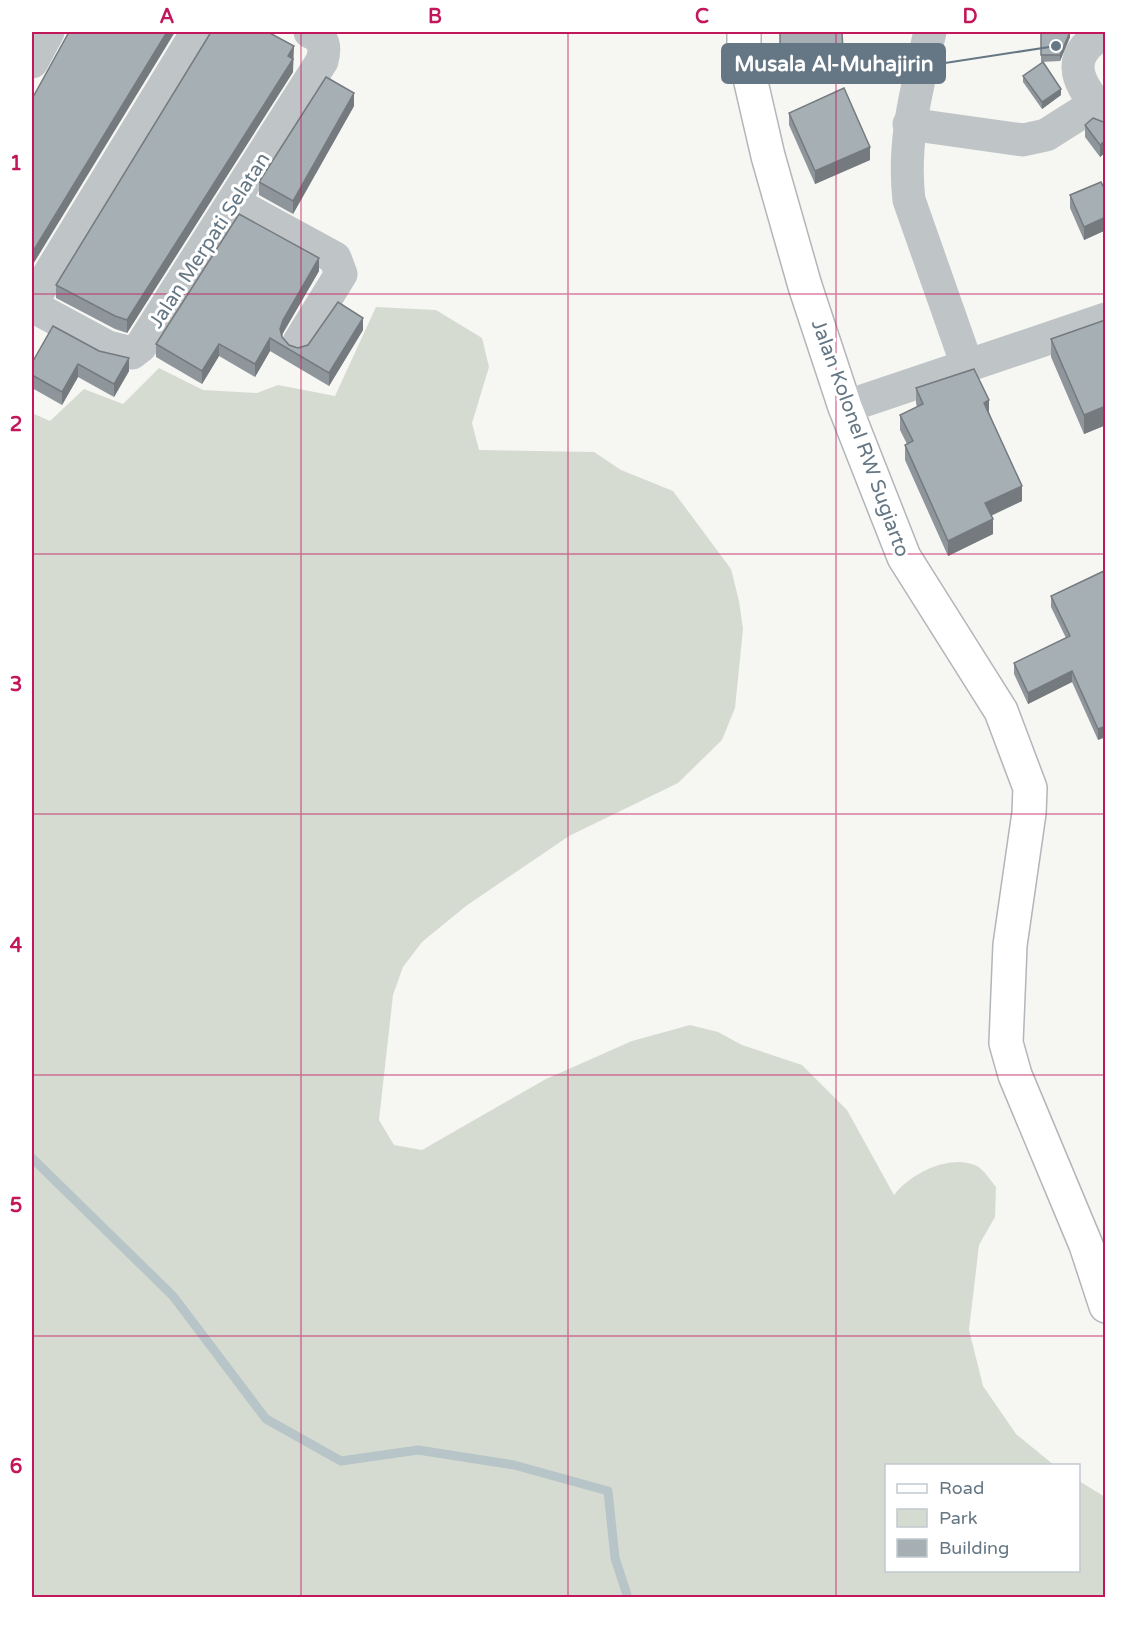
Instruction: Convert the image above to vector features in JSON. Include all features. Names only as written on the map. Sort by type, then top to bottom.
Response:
[{"type":"main road","name":"Jalan Kolonel RW Sugiarto","points":[[744,32],[744,52],[768,156],[805,286],[845,407],[903,557],[1001,711],[1030,788],[1029,813],[1010,945],[1006,1043],[1015,1075],[1086,1245],[1106,1306]]},
{"type":"street","points":[[32,62],[48,32]]},
{"type":"street","name":"Jalan Merpati Selatan","points":[[197,32],[32,304],[108,347],[132,353],[141,346],[151,332],[322,61],[324,51],[321,39],[310,32]]},
{"type":"street","points":[[930,32],[909,124],[906,175],[909,200],[967,365]]},
{"type":"street","points":[[909,124],[1023,140],[1046,135],[1100,111],[1080,84],[1077,63],[1089,41],[1105,32]]},
{"type":"street","points":[[234,203],[335,258],[341,274],[299,342]]},
{"type":"street","points":[[845,407],[1106,319]]},
{"type":"green space","points":[[376,307],[436,310],[482,338],[489,367],[472,423],[479,450],[594,452],[621,470],[673,491],[731,569],[743,629],[735,708],[722,740],[678,783],[569,836],[466,906],[422,942],[403,967],[393,995],[379,1120],[394,1145],[422,1150],[546,1079],[632,1041],[690,1025],[718,1032],[742,1045],[802,1065],[847,1110],[894,1195],[910,1180],[931,1168],[955,1162],[977,1166],[996,1187],[995,1217],[979,1245],[969,1330],[983,1386],[1016,1434],[1053,1464],[885,1464],[885,1572],[1080,1572],[1080,1482],[1105,1497],[1105,1597],[32,1597],[32,413],[50,421],[84,389],[123,404],[159,368],[203,390],[257,393],[278,385],[335,396]]},
{"type":"building","points":[[69,32],[167,32],[32,253],[32,99]]},
{"type":"building","points":[[211,32],[268,32],[294,46],[288,56],[293,59],[127,320],[56,285]]},
{"type":"building","points":[[780,32],[842,32],[843,51],[780,52]]},
{"type":"building","points":[[1041,32],[1070,32],[1060,55],[1041,55]]},
{"type":"building","points":[[1043,62],[1061,89],[1042,102],[1023,76]]},
{"type":"building","points":[[326,77],[354,93],[293,201],[259,182]]},
{"type":"building","points":[[844,88],[870,147],[815,171],[789,113]]},
{"type":"building","points":[[1093,118],[1106,123],[1106,140],[1100,145],[1085,125]]},
{"type":"building","points":[[1101,182],[1106,192],[1106,217],[1084,227],[1070,195]]},
{"type":"building","points":[[239,214],[319,258],[283,320],[280,329],[282,337],[289,345],[298,348],[308,345],[338,302],[363,318],[329,373],[270,338],[255,364],[219,344],[202,371],[156,344]]},
{"type":"building","points":[[1105,320],[1106,406],[1084,415],[1051,339]]},
{"type":"building","points":[[53,326],[99,351],[129,358],[114,384],[78,364],[62,392],[32,375],[32,363]]},
{"type":"building","points":[[974,369],[989,400],[984,403],[1022,486],[985,503],[993,519],[948,541],[905,445],[913,441],[900,415],[923,404],[916,388]]},
{"type":"building","points":[[1106,570],[1106,726],[1098,729],[1072,671],[1028,693],[1014,663],[1070,636],[1051,596]]},
{"type":"waterway","points":[[32,1158],[173,1296],[266,1419],[341,1461],[418,1450],[514,1465],[608,1491],[615,1558],[628,1598]]},
{"type":"place","name":"Musala Al-Muhajirin","points":[[1056,46]]}]
